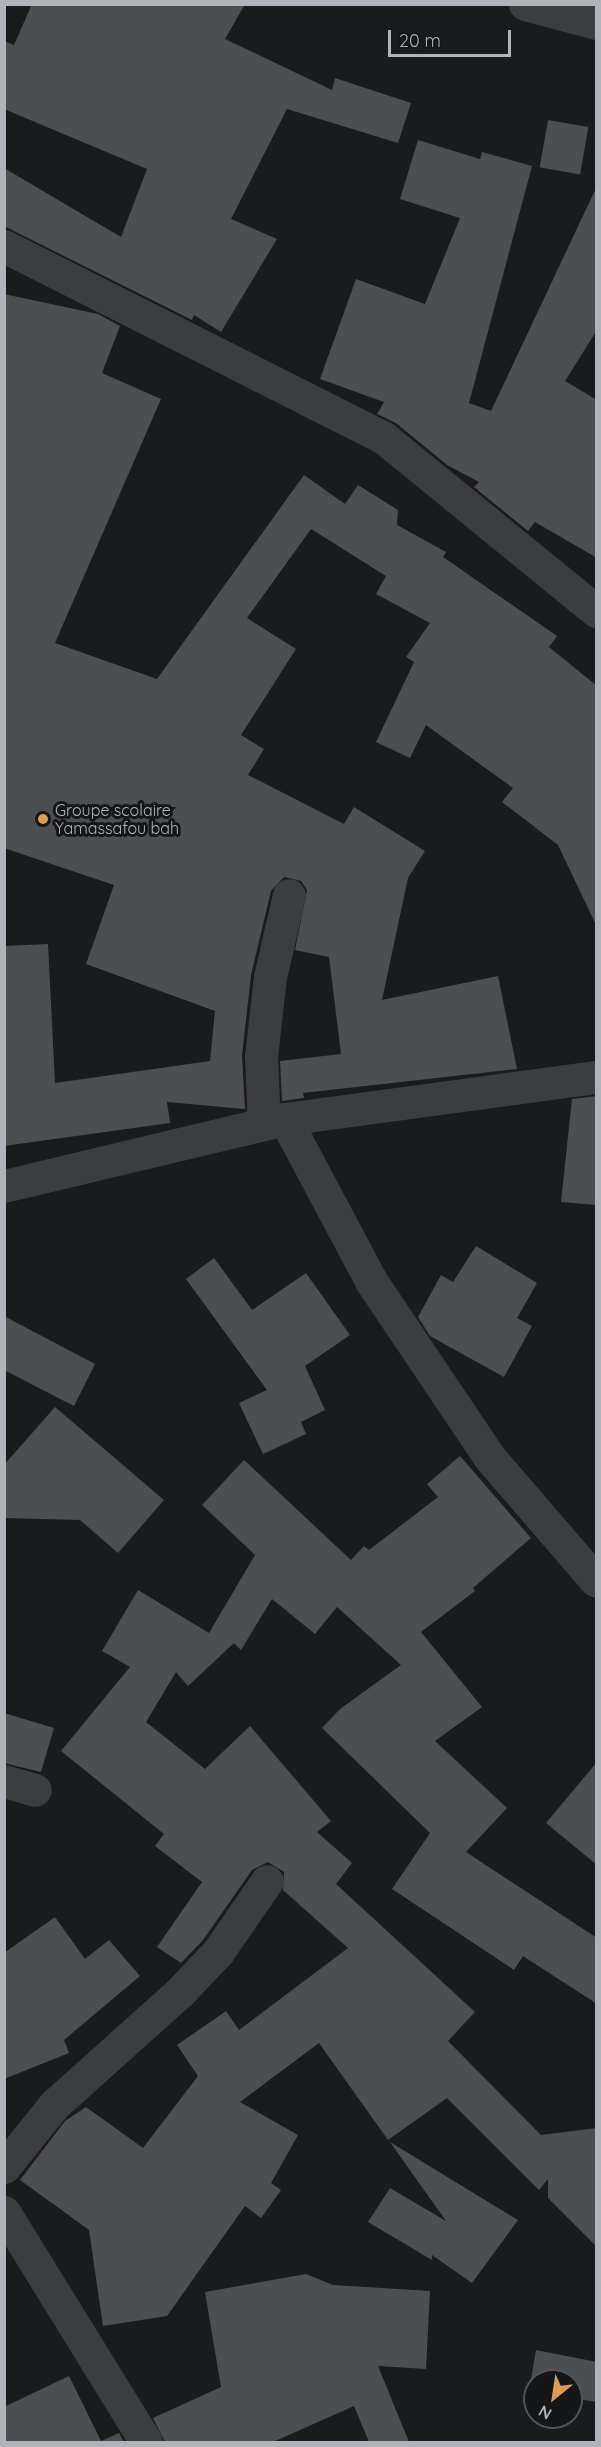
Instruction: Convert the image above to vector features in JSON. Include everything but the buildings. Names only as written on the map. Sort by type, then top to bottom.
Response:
[{"type":"street","points":[[525,4],[597,23]]},
{"type":"street","points":[[4,246],[384,438],[597,611]]},
{"type":"street","points":[[289,895],[270,977],[261,1057],[274,1121],[371,1281],[490,1458],[597,1581]]},
{"type":"street","points":[[4,1186],[274,1121],[597,1077]]},
{"type":"street","points":[[4,2168],[54,2105],[179,1993],[218,1952],[267,1881]]},
{"type":"street","points":[[4,2212],[146,2442]]},
{"type":"place","name":"Groupe scolaire Yamassafou bah","points":[[43,819]]}]
